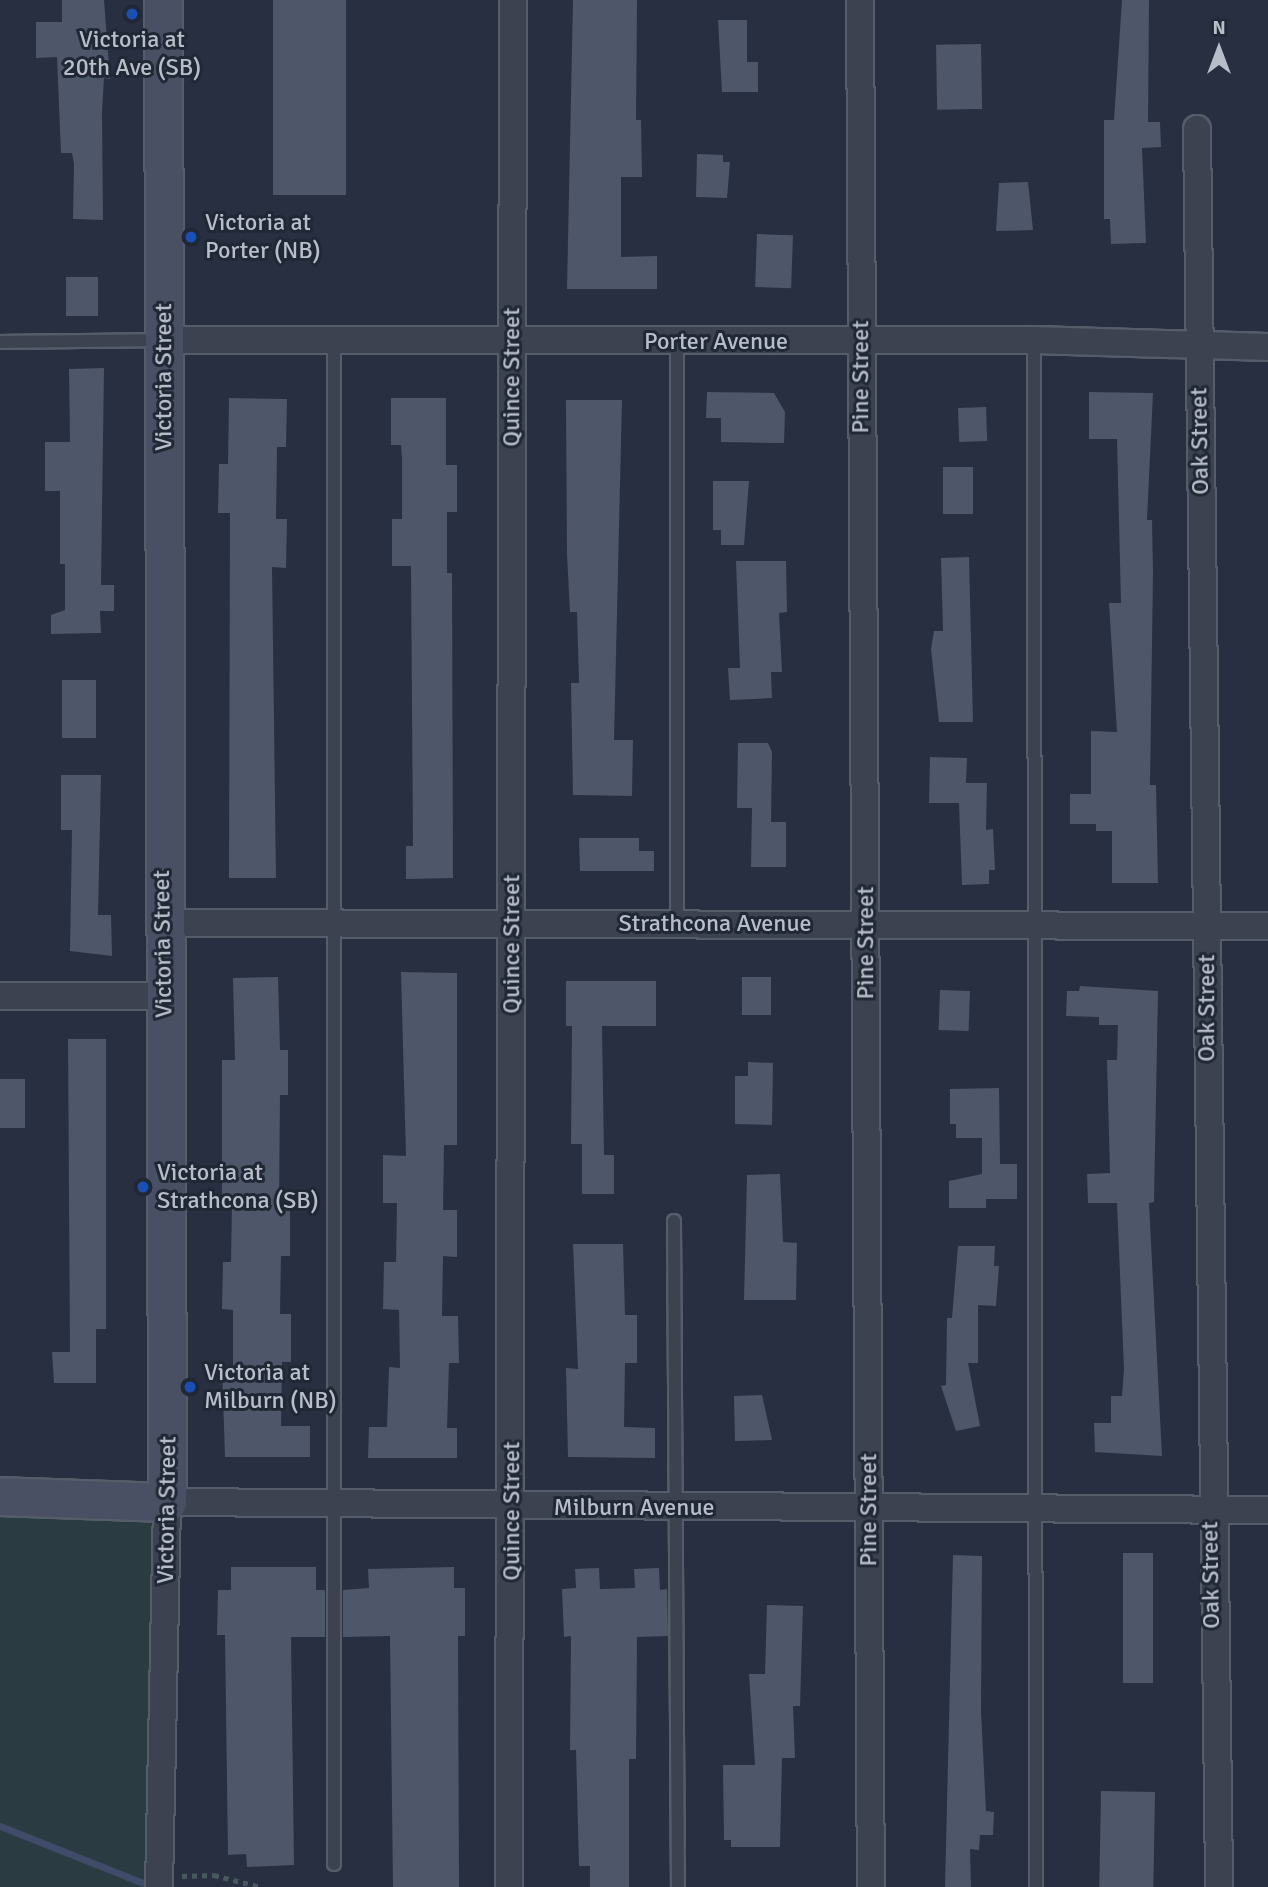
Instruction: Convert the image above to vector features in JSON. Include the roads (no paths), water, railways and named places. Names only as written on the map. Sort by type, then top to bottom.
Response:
[{"type":"street","name":"Victoria Street","points":[[163,0],[165,340],[161,923],[167,1502],[167,1882]]},
{"type":"street","name":"Quince Street","points":[[509,1887],[512,1507],[513,0]]},
{"type":"street","name":"Pine Street","points":[[860,0],[872,1887]]},
{"type":"street","name":"Oak Street","points":[[1197,129],[1210,1510],[1219,1887]]},
{"type":"street","name":"Porter Avenue","points":[[165,340],[512,343],[1034,340],[1199,349],[1268,348]]},
{"type":"street","name":"Strathcona Avenue","points":[[161,923],[1268,926]]},
{"type":"street","points":[[0,996],[163,996]]},
{"type":"street","name":"Milburn Avenue","points":[[0,1496],[167,1502],[512,1507],[1268,1510]]},
{"type":"lane","points":[[0,342],[165,340]]},
{"type":"lane","points":[[1034,340],[1035,1887]]},
{"type":"lane","points":[[677,341],[677,923]]},
{"type":"lane","points":[[334,342],[331,1505],[334,1864]]},
{"type":"lane","points":[[674,1221],[679,1508],[678,1887]]},
{"type":"waterway","points":[[0,1826],[151,1886]]},
{"type":"place","name":"Victoria at 20th Ave (SB)","points":[[132,14]]},
{"type":"place","name":"Victoria at Porter (NB)","points":[[191,237]]},
{"type":"place","name":"Victoria at Strathcona (SB)","points":[[143,1187]]},
{"type":"place","name":"Victoria at Milburn (NB)","points":[[190,1387]]}]
